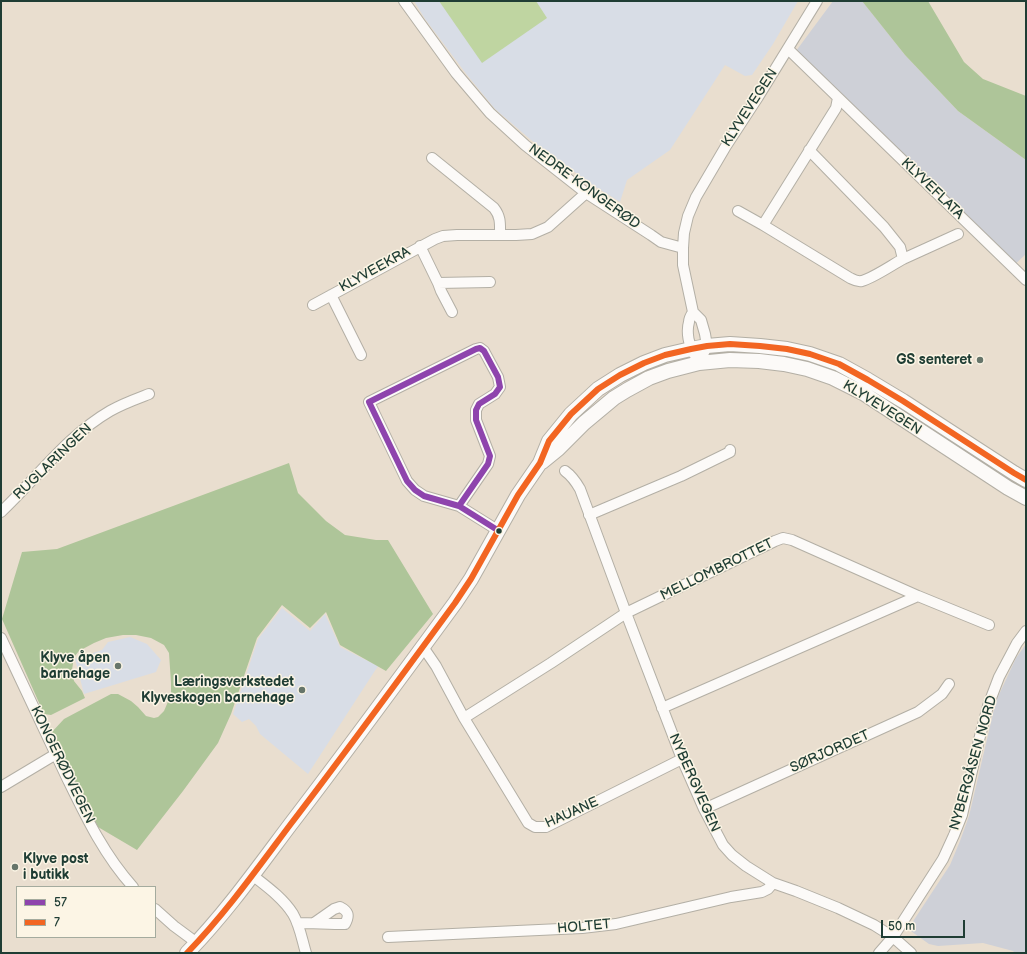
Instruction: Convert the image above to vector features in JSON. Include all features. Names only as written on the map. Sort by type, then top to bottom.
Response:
[{"type":"main road","name":"KLYVEVEGEN","points":[[192,948],[214,924],[252,875],[467,586],[518,496],[540,463],[549,442],[571,414],[598,389],[620,375],[644,363],[665,355],[707,346],[730,344],[760,346],[787,349],[810,354],[839,364],[898,397],[1026,480]]},
{"type":"main road","name":"KLYVEVEGEN","points":[[540,463],[558,449],[584,423],[601,409],[627,390],[656,376],[668,371],[699,363],[730,360],[759,361],[807,369],[833,378],[863,393],[1026,498]]},
{"type":"street","name":"NEDRE KONGERØD","points":[[404,1],[456,73],[490,113],[524,145],[586,193],[661,242],[683,248]]},
{"type":"street","name":"KLYVEVEGEN","points":[[707,346],[701,320],[693,312],[683,265],[684,233],[688,216],[696,197],[726,146],[817,1]]},
{"type":"street","name":"KLYVEFLATA","points":[[788,49],[1026,280]]},
{"type":"street","points":[[763,224],[836,108],[838,98]]},
{"type":"street","points":[[809,150],[884,227],[900,247],[903,259]]},
{"type":"street","points":[[432,158],[494,208],[500,221],[500,235]]},
{"type":"street","name":"KLYVEEKRA","points":[[313,305],[435,238],[473,234],[532,234],[548,227],[586,193]]},
{"type":"street","name":"KLYVEFLATA","points":[[738,211],[763,224],[856,281],[862,281],[870,278],[903,259],[958,234]]},
{"type":"street","name":"KLYVEEKRA","points":[[420,246],[452,312]]},
{"type":"street","points":[[438,283],[490,282]]},
{"type":"street","name":"KLYVEEKRA","points":[[331,294],[361,355]]},
{"type":"street","name":"KLYVEVEGEN","points":[[693,312],[689,322],[688,337],[691,349],[699,363]]},
{"type":"street","points":[[699,363],[707,346]]},
{"type":"street","points":[[459,506],[488,464],[490,456],[476,420],[476,410],[479,404],[495,394],[500,387],[498,377],[484,351],[480,348],[369,402],[407,481],[414,490],[424,496],[459,506],[499,531]]},
{"type":"street","name":"RUGLARINGEN","points":[[1,512],[82,431],[110,411],[149,394]]},
{"type":"street","points":[[589,515],[681,476],[730,452],[730,450]]},
{"type":"street","name":"NYBERGVEGEN","points":[[565,471],[575,480],[580,489],[682,759],[704,809],[723,845],[732,855],[746,866],[773,882],[874,924],[911,953]]},
{"type":"street","name":"MELLOMBROTTET","points":[[626,614],[783,538],[792,540],[918,596],[989,625]]},
{"type":"street","points":[[662,708],[918,596]]},
{"type":"street","points":[[464,718],[626,614]]},
{"type":"street","name":"NYBERGÅSEN NORD","points":[[879,953],[892,937],[943,859],[954,835],[962,815],[988,706],[999,677],[1017,643],[1026,632]]},
{"type":"street","name":"KONGERØDVEGEN","points":[[1,638],[96,837],[111,860],[132,886]]},
{"type":"street","name":"HAUANE","points":[[423,646],[436,666],[464,718],[528,823],[535,827],[546,827],[682,759]]},
{"type":"street","name":"SØRJORDET","points":[[704,809],[918,712],[942,694],[949,684]]},
{"type":"street","points":[[1,787],[56,754]]},
{"type":"street","points":[[252,875],[277,896],[292,914],[297,923],[306,953]]},
{"type":"street","name":"HOLTET","points":[[388,937],[582,928],[616,924],[731,897],[762,892],[768,889],[773,882]]},
{"type":"street","points":[[156,910],[174,926],[192,948]]},
{"type":"street","points":[[297,923],[314,923]]},
{"type":"shaded area","points":[[414,1],[798,1],[773,44],[752,75],[745,76],[725,65],[670,150],[627,180],[620,202],[591,184],[531,140],[495,109],[467,75],[425,19]]},
{"type":"shaded area","points":[[833,1],[862,1],[905,55],[958,111],[1026,160],[1026,254],[1011,268],[796,51]]},
{"type":"shaded area","name":"Læringsverkstedet Klyveskogen barnehage","points":[[282,608],[310,631],[325,614],[340,647],[378,666],[308,774],[260,734],[256,726],[249,719],[242,722],[233,714],[258,639]]},
{"type":"shaded area","name":"Klyve åpen barnehage","points":[[130,637],[147,644],[161,660],[156,672],[84,694],[75,659],[102,650],[108,642]]},
{"type":"shaded area","points":[[1026,644],[1026,953],[1015,953],[1013,951],[983,943],[938,946],[929,944],[908,929],[950,865],[960,841],[969,816],[996,701],[1016,658]]},
{"type":"green space","points":[[439,1],[536,1],[547,18],[482,63]]},
{"type":"green space","points":[[862,1],[928,1],[964,62],[983,79],[1026,96],[1026,160],[958,111],[905,55]]},
{"type":"green space","points":[[289,463],[298,493],[326,521],[345,535],[376,540],[388,540],[433,614],[386,671],[340,645],[326,612],[310,628],[282,605],[257,638],[231,714],[218,743],[137,850],[98,827],[51,733],[64,719],[111,694],[118,694],[131,701],[146,716],[154,718],[158,717],[164,711],[171,694],[169,653],[164,645],[151,638],[136,635],[123,635],[106,638],[94,643],[79,651],[74,657],[72,670],[74,681],[82,691],[85,698],[51,715],[44,714],[2,619],[22,552],[57,549]]},
{"type":"transit line","name":"7","points":[[187,953],[228,907],[253,875],[455,603],[471,579],[518,495],[540,463],[549,441],[571,414],[598,389],[620,375],[644,363],[665,355],[707,346],[730,344],[760,346],[787,349],[810,354],[839,364],[868,380],[1026,480]]},
{"type":"transit line","name":"57","points":[[459,506],[488,464],[490,456],[476,420],[476,410],[479,404],[495,394],[500,387],[498,377],[484,351],[480,348],[369,402],[407,481],[415,490],[424,496],[459,506],[499,531]]},
{"type":"place","name":"GS senteret","points":[[980,360]]},
{"type":"place","name":"Klyve åpen barnehage","points":[[118,666]]},
{"type":"place","name":"Læringsverkstedet Klyveskogen barnehage","points":[[302,690]]},
{"type":"place","name":"Klyve post i butikk","points":[[15,867]]}]
